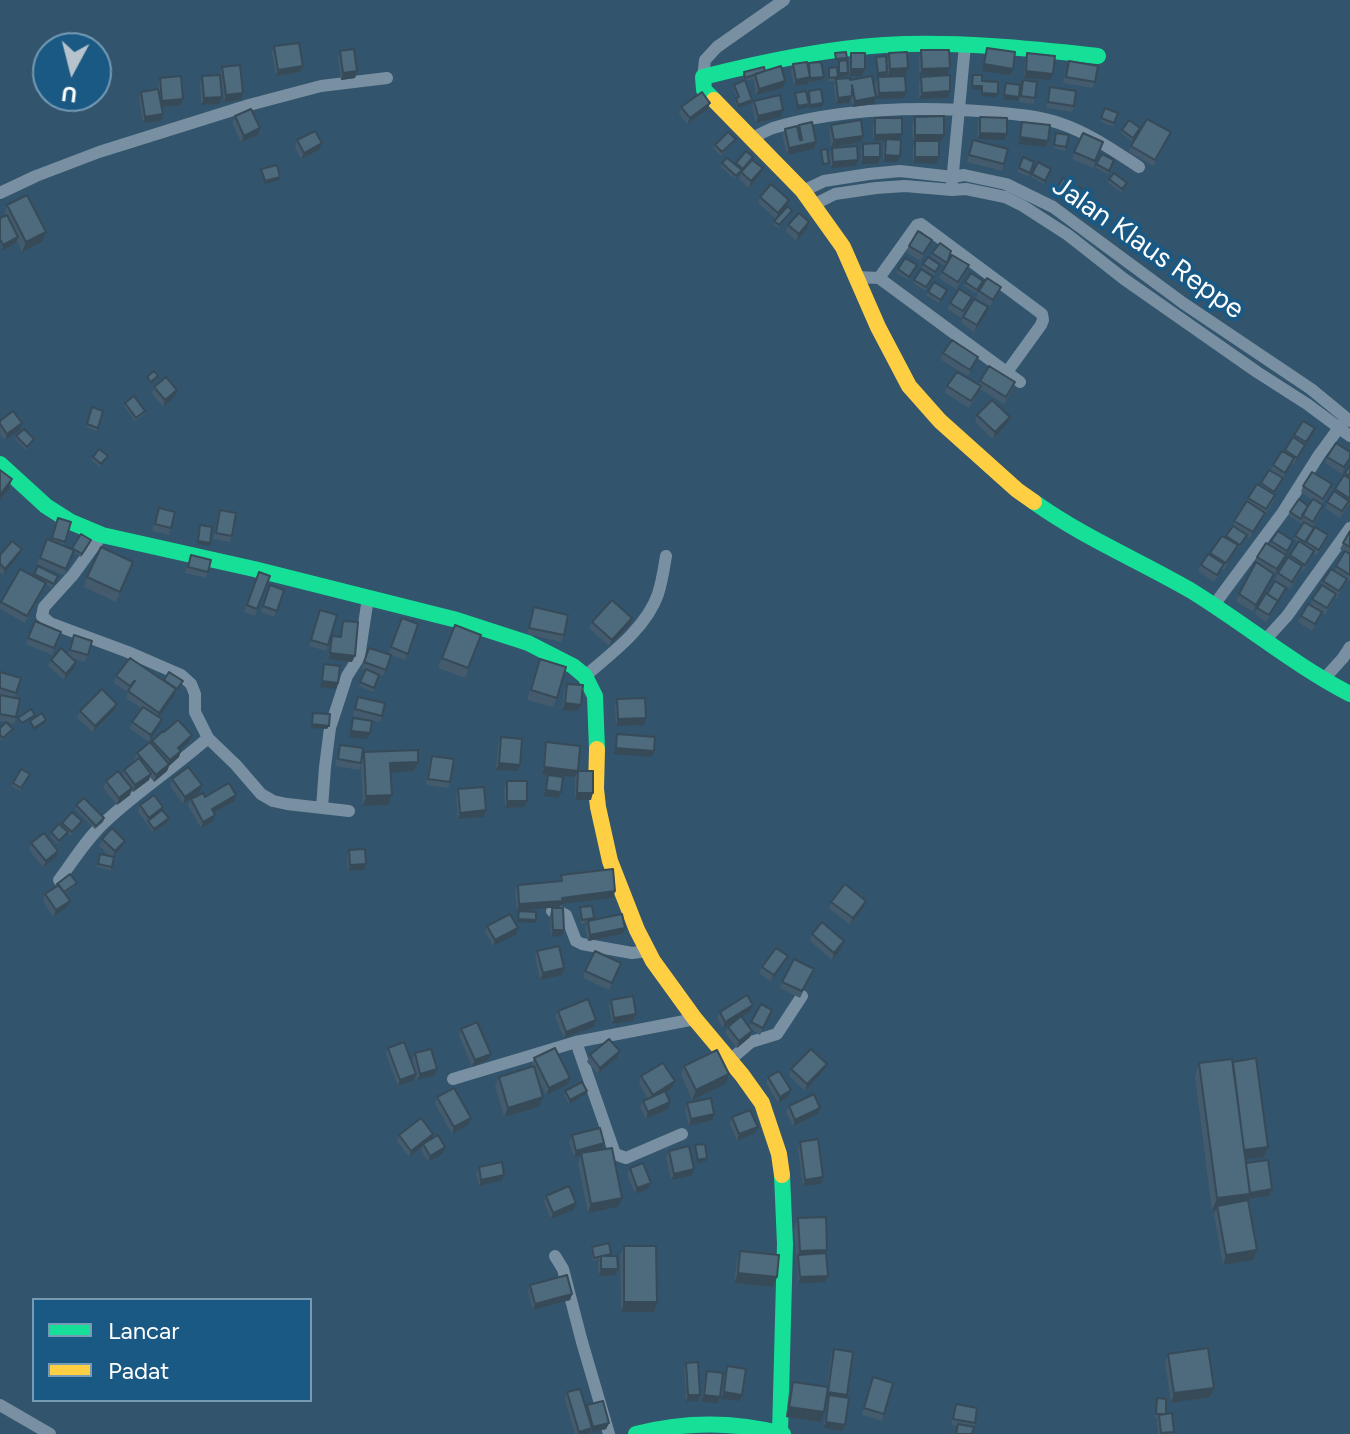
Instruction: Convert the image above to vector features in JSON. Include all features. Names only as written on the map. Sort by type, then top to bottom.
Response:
[{"type":"main road","points":[[1098,56],[1009,46],[881,46],[804,55],[703,77],[704,90],[803,191],[843,247],[878,327],[909,386],[940,421],[1017,490],[1055,517],[1214,605],[1323,680],[1350,694]]},
{"type":"main road","points":[[0,464],[49,510],[82,528],[457,620],[528,643],[573,666],[585,676],[595,696],[596,789],[610,861],[637,930],[695,1019],[762,1103],[779,1154],[784,1184],[782,1433],[718,1422],[657,1427],[636,1434]]},
{"type":"street","points":[[703,77],[705,60],[717,47],[784,0]]},
{"type":"street","points":[[952,184],[965,45]]},
{"type":"street","points":[[0,193],[99,152],[249,105],[321,86],[387,78]]},
{"type":"street","points":[[751,139],[771,129],[864,112],[958,110],[1017,114],[1056,122],[1091,136],[1139,167]]},
{"type":"street","name":"Jalan Klaus Reppe","points":[[803,191],[824,181],[900,171],[1005,197],[1068,235],[1203,335],[1346,426]]},
{"type":"street","name":"Jalan Klaus Reppe","points":[[813,205],[835,194],[876,188],[952,184]]},
{"type":"street","points":[[879,278],[917,225],[921,224],[1042,314],[1041,325],[1007,372]]},
{"type":"street","points":[[856,277],[879,278],[1020,382]]},
{"type":"street","points":[[1214,605],[1283,512],[1319,455],[1346,426]]},
{"type":"street","points":[[1266,639],[1287,616],[1350,528]]},
{"type":"street","points":[[102,535],[73,575],[44,607],[42,616],[50,623],[181,675],[191,684],[195,694],[195,712],[208,738],[261,794],[287,804],[349,811]]},
{"type":"street","points":[[585,676],[640,625],[658,595],[666,556]]},
{"type":"street","points":[[322,808],[330,728],[347,676],[359,657],[368,598]]},
{"type":"street","points":[[1323,680],[1350,647]]},
{"type":"street","points":[[59,880],[106,821],[208,738]]},
{"type":"street","points":[[552,911],[566,915],[576,941],[582,944],[632,953],[648,951]]},
{"type":"street","points":[[730,1060],[751,1042],[777,1034],[802,996]]},
{"type":"street","points":[[453,1079],[576,1042],[695,1019]]},
{"type":"street","points":[[576,1042],[615,1154],[626,1158],[682,1134]]},
{"type":"street","points":[[555,1256],[563,1269],[609,1434]]},
{"type":"street","points":[[0,1405],[50,1434]]},
{"type":"building","points":[[299,43],[303,66],[278,70],[274,46]]},
{"type":"building","points":[[987,48],[1015,52],[1013,69],[984,64]]},
{"type":"building","points":[[354,49],[357,71],[343,73],[340,51]]},
{"type":"building","points":[[921,50],[949,50],[950,68],[922,69]]},
{"type":"building","points":[[846,52],[847,58],[836,59],[835,53]]},
{"type":"building","points":[[907,52],[908,68],[890,69],[889,53]]},
{"type":"building","points":[[851,53],[865,53],[865,69],[851,69]]},
{"type":"building","points":[[1027,53],[1055,56],[1053,74],[1026,71]]},
{"type":"building","points":[[886,56],[887,72],[878,73],[876,57]]},
{"type":"building","points":[[847,60],[848,73],[839,73],[839,61]]},
{"type":"building","points":[[1069,61],[1098,66],[1095,82],[1066,77]]},
{"type":"building","points":[[807,62],[810,77],[796,80],[793,64]]},
{"type":"building","points":[[821,62],[824,77],[810,78],[809,63]]},
{"type":"building","points":[[240,65],[243,93],[226,95],[222,67]]},
{"type":"building","points":[[781,66],[785,81],[759,89],[755,74]]},
{"type":"building","points":[[764,67],[765,71],[745,78],[744,72]]},
{"type":"building","points":[[837,67],[838,77],[829,78],[829,68]]},
{"type":"building","points":[[220,75],[222,97],[204,98],[202,76]]},
{"type":"building","points":[[950,75],[950,91],[922,93],[921,77]]},
{"type":"building","points":[[973,75],[982,75],[982,81],[998,82],[998,94],[982,93],[982,86],[972,86]]},
{"type":"building","points":[[181,76],[183,99],[162,101],[160,78]]},
{"type":"building","points":[[872,76],[876,97],[855,101],[852,85],[852,96],[838,98],[836,79]]},
{"type":"building","points":[[905,76],[906,92],[879,93],[878,77]]},
{"type":"building","points":[[745,80],[752,100],[738,105],[736,98],[739,97],[734,85]]},
{"type":"building","points":[[1023,80],[1037,82],[1035,98],[1021,96]]},
{"type":"building","points":[[1006,83],[1020,85],[1019,97],[1004,95]]},
{"type":"building","points":[[1050,87],[1076,91],[1074,106],[1048,102]]},
{"type":"building","points":[[158,89],[163,114],[145,117],[141,92]]},
{"type":"building","points":[[821,89],[823,103],[810,105],[809,91]]},
{"type":"building","points":[[806,91],[809,104],[798,106],[795,93]]},
{"type":"building","points":[[702,92],[710,103],[690,118],[681,107]]},
{"type":"building","points":[[780,95],[783,110],[758,116],[754,101]]},
{"type":"building","points":[[1105,108],[1118,113],[1114,123],[1101,118]]},
{"type":"building","points":[[251,109],[260,128],[244,136],[235,116]]},
{"type":"building","points":[[944,116],[944,135],[915,135],[915,117]]},
{"type":"building","points":[[980,117],[1007,118],[1007,134],[980,133]]},
{"type":"building","points":[[875,118],[902,118],[902,134],[875,135]]},
{"type":"building","points":[[1147,119],[1171,132],[1155,160],[1131,146]]},
{"type":"building","points":[[861,120],[863,136],[834,140],[831,125]]},
{"type":"building","points":[[1129,120],[1140,128],[1133,138],[1122,130]]},
{"type":"building","points":[[812,122],[816,142],[789,148],[785,129],[797,126],[802,140],[799,125]]},
{"type":"building","points":[[1022,122],[1050,125],[1048,141],[1020,137]]},
{"type":"building","points":[[315,131],[322,143],[304,153],[297,140]]},
{"type":"building","points":[[728,132],[736,139],[722,152],[715,145]]},
{"type":"building","points":[[1056,133],[1069,135],[1066,147],[1054,145]]},
{"type":"building","points":[[1083,133],[1103,142],[1095,161],[1074,152]]},
{"type":"building","points":[[886,139],[901,140],[900,156],[885,155]]},
{"type":"building","points":[[973,140],[1008,149],[1004,164],[969,155]]},
{"type":"building","points":[[915,141],[939,141],[939,157],[915,157]]},
{"type":"building","points":[[880,143],[880,157],[863,157],[863,144]]},
{"type":"building","points":[[857,146],[858,160],[833,162],[832,148]]},
{"type":"building","points":[[827,149],[829,163],[823,164],[821,150]]},
{"type":"building","points":[[746,151],[753,157],[743,169],[736,163]]},
{"type":"building","points":[[1102,154],[1114,160],[1109,171],[1096,164]]},
{"type":"building","points":[[1023,157],[1034,162],[1030,173],[1019,168]]},
{"type":"building","points":[[727,158],[742,170],[736,176],[722,163]]},
{"type":"building","points":[[752,160],[763,168],[751,181],[741,172]]},
{"type":"building","points":[[1038,162],[1051,169],[1045,181],[1032,174]]},
{"type":"building","points":[[277,165],[280,177],[265,181],[261,169]]},
{"type":"building","points":[[1114,173],[1127,183],[1122,189],[1109,179]]},
{"type":"building","points":[[1063,178],[1074,185],[1067,197],[1056,190]]},
{"type":"building","points":[[771,184],[789,200],[778,213],[760,197]]},
{"type":"building","points":[[1078,186],[1090,196],[1081,207],[1069,198]]},
{"type":"building","points":[[27,195],[46,232],[26,242],[7,205]]},
{"type":"building","points":[[788,206],[792,211],[779,225],[774,221]]},
{"type":"building","points":[[799,213],[809,222],[799,234],[788,225]]},
{"type":"building","points":[[7,215],[18,237],[3,245],[0,218]]},
{"type":"building","points":[[918,231],[932,240],[923,254],[909,246]]},
{"type":"building","points":[[940,243],[951,251],[947,263],[932,253]]},
{"type":"building","points":[[952,255],[969,265],[958,282],[942,272]]},
{"type":"building","points":[[928,257],[940,265],[935,272],[923,264]]},
{"type":"building","points":[[905,258],[917,265],[909,277],[898,269]]},
{"type":"building","points":[[921,269],[933,277],[926,287],[914,280]]},
{"type":"building","points":[[971,273],[983,281],[977,290],[965,282]]},
{"type":"building","points":[[987,278],[1001,287],[993,300],[979,291]]},
{"type":"building","points":[[934,282],[947,290],[941,300],[928,292]]},
{"type":"building","points":[[959,289],[972,297],[963,311],[950,303]]},
{"type":"building","points":[[974,299],[988,307],[977,325],[963,317]]},
{"type":"building","points":[[952,340],[978,357],[970,370],[943,353]]},
{"type":"building","points":[[989,366],[1015,382],[1006,397],[980,381]]},
{"type":"building","points":[[154,371],[158,376],[151,382],[147,377]]},
{"type":"building","points":[[957,372],[981,386],[971,401],[947,386]]},
{"type":"building","points":[[166,377],[177,390],[165,400],[154,387]]},
{"type":"building","points":[[134,396],[145,411],[136,418],[125,403]]},
{"type":"building","points":[[992,400],[1010,417],[995,432],[977,415]]},
{"type":"building","points":[[92,407],[103,411],[98,428],[87,424]]},
{"type":"building","points":[[13,411],[22,423],[7,434],[0,421]]},
{"type":"building","points":[[1303,421],[1315,428],[1306,442],[1294,435]]},
{"type":"building","points":[[24,429],[34,439],[27,447],[16,436]]},
{"type":"building","points":[[1293,437],[1305,445],[1297,458],[1285,450]]},
{"type":"building","points":[[1336,443],[1350,452],[1344,467],[1327,457]]},
{"type":"building","points":[[99,449],[108,456],[101,464],[93,457]]},
{"type":"building","points":[[1282,451],[1294,458],[1285,473],[1273,465]]},
{"type":"building","points":[[0,470],[12,479],[0,495]]},
{"type":"building","points":[[1269,470],[1283,478],[1274,492],[1261,483]]},
{"type":"building","points":[[1312,472],[1332,484],[1323,499],[1303,486]]},
{"type":"building","points":[[1344,475],[1350,479],[1350,499],[1335,489]]},
{"type":"building","points":[[1257,484],[1275,495],[1266,509],[1248,498]]},
{"type":"building","points":[[1334,491],[1349,501],[1342,511],[1327,502]]},
{"type":"building","points":[[1299,499],[1308,506],[1301,519],[1290,512]]},
{"type":"building","points":[[1313,499],[1323,505],[1313,522],[1302,515]]},
{"type":"building","points":[[1247,501],[1265,513],[1253,532],[1234,521]]},
{"type":"building","points":[[159,508],[175,512],[171,528],[155,524]]},
{"type":"building","points":[[220,510],[236,513],[232,536],[216,533]]},
{"type":"building","points":[[58,518],[71,522],[65,542],[52,538]]},
{"type":"building","points":[[1304,522],[1314,528],[1305,542],[1295,536]]},
{"type":"building","points":[[200,525],[212,527],[210,543],[198,541]]},
{"type":"building","points":[[1233,526],[1247,535],[1240,545],[1226,536]]},
{"type":"building","points":[[1315,527],[1328,535],[1319,550],[1306,542]]},
{"type":"building","points":[[1278,531],[1293,541],[1287,551],[1271,541]]},
{"type":"building","points":[[1350,531],[1350,547],[1343,543]]},
{"type":"building","points":[[81,534],[91,540],[82,554],[72,548]]},
{"type":"building","points":[[1222,536],[1238,545],[1226,563],[1210,553]]},
{"type":"building","points":[[47,539],[74,550],[66,569],[40,558]]},
{"type":"building","points":[[12,541],[22,549],[5,569],[0,564],[0,555]]},
{"type":"building","points":[[1299,541],[1314,551],[1305,565],[1290,555]]},
{"type":"building","points":[[1266,543],[1286,555],[1277,569],[1257,557]]},
{"type":"building","points":[[101,547],[133,562],[120,592],[87,577]]},
{"type":"building","points":[[1345,551],[1350,554],[1350,575],[1336,566]]},
{"type":"building","points":[[1208,554],[1224,564],[1217,575],[1201,565]]},
{"type":"building","points":[[191,555],[211,560],[208,572],[188,567]]},
{"type":"building","points":[[1288,557],[1302,566],[1292,582],[1278,573]]},
{"type":"building","points":[[1256,562],[1274,574],[1256,605],[1239,594]]},
{"type":"building","points":[[38,566],[58,576],[54,584],[34,574]]},
{"type":"building","points":[[20,569],[46,583],[27,616],[1,602]]},
{"type":"building","points":[[1331,569],[1347,579],[1339,591],[1323,581]]},
{"type":"building","points":[[259,572],[270,576],[257,609],[247,605]]},
{"type":"building","points":[[1275,581],[1286,588],[1278,601],[1267,594]]},
{"type":"building","points":[[270,585],[284,590],[277,611],[263,606]]},
{"type":"building","points":[[1322,585],[1336,594],[1327,608],[1312,599]]},
{"type":"building","points":[[1266,593],[1278,601],[1269,615],[1257,608]]},
{"type":"building","points":[[612,600],[632,618],[612,640],[592,622]]},
{"type":"building","points":[[1308,604],[1322,612],[1315,624],[1301,616]]},
{"type":"building","points":[[534,607],[568,615],[564,635],[529,628]]},
{"type":"building","points":[[320,610],[337,615],[328,645],[311,640]]},
{"type":"building","points":[[402,618],[418,624],[408,654],[391,647]]},
{"type":"building","points":[[35,621],[61,632],[54,648],[28,638]]},
{"type":"building","points":[[343,621],[358,622],[355,656],[330,653],[332,636],[341,637]]},
{"type":"building","points":[[455,625],[481,635],[468,668],[442,658]]},
{"type":"building","points":[[74,635],[92,641],[88,655],[70,650]]},
{"type":"building","points":[[61,648],[76,662],[66,674],[51,660]]},
{"type":"building","points":[[369,648],[391,655],[386,670],[364,662]]},
{"type":"building","points":[[130,658],[176,689],[159,713],[128,691],[135,681],[130,686],[116,676]]},
{"type":"building","points":[[540,659],[566,667],[557,698],[531,690]]},
{"type":"building","points":[[324,664],[340,666],[338,683],[322,681]]},
{"type":"building","points":[[366,669],[379,675],[374,688],[360,682]]},
{"type":"building","points":[[0,672],[21,678],[16,693],[0,688]]},
{"type":"building","points":[[169,672],[183,681],[177,689],[164,680]]},
{"type":"building","points":[[567,684],[583,685],[581,705],[565,703]]},
{"type":"building","points":[[102,689],[117,704],[95,726],[80,711]]},
{"type":"building","points":[[0,695],[20,699],[16,717],[0,714]]},
{"type":"building","points":[[358,697],[385,703],[382,716],[355,709]]},
{"type":"building","points":[[645,698],[646,718],[618,719],[617,699]]},
{"type":"building","points":[[143,707],[162,719],[151,735],[132,722]]},
{"type":"building","points":[[31,709],[35,715],[22,723],[18,718]]},
{"type":"building","points":[[42,713],[46,720],[34,728],[30,721]]},
{"type":"building","points":[[313,713],[330,714],[329,726],[312,724]]},
{"type":"building","points":[[353,718],[372,721],[370,733],[351,731]]},
{"type":"building","points":[[178,720],[192,735],[170,760],[152,741]]},
{"type":"building","points":[[6,722],[13,729],[3,738],[0,728]]},
{"type":"building","points":[[617,734],[655,737],[654,751],[616,748]]},
{"type":"building","points":[[501,737],[522,739],[520,765],[499,763]]},
{"type":"building","points":[[150,742],[169,764],[156,775],[137,753]]},
{"type":"building","points":[[546,742],[580,746],[578,771],[544,767]]},
{"type":"building","points":[[340,745],[363,748],[361,763],[338,759]]},
{"type":"building","points":[[418,750],[418,762],[390,763],[392,795],[366,796],[364,752]]},
{"type":"building","points":[[432,756],[454,759],[450,782],[428,779]]},
{"type":"building","points":[[139,758],[151,774],[135,785],[124,770]]},
{"type":"building","points":[[188,767],[202,785],[185,797],[172,779]]},
{"type":"building","points":[[21,769],[30,774],[21,788],[13,783]]},
{"type":"building","points":[[118,771],[132,788],[119,798],[106,781]]},
{"type":"building","points":[[578,771],[593,771],[593,793],[577,793]]},
{"type":"building","points":[[548,775],[563,777],[561,792],[546,790]]},
{"type":"building","points":[[507,781],[527,781],[527,801],[507,801]]},
{"type":"building","points":[[229,783],[236,795],[212,809],[215,815],[203,822],[191,799],[203,793],[205,797]]},
{"type":"building","points":[[484,787],[486,810],[460,813],[458,789]]},
{"type":"building","points":[[154,795],[163,807],[149,818],[140,805]]},
{"type":"building","points":[[84,798],[104,818],[96,826],[76,805]]},
{"type":"building","points":[[162,810],[169,818],[154,829],[148,821]]},
{"type":"building","points":[[72,812],[82,821],[72,832],[62,823]]},
{"type":"building","points":[[59,824],[68,832],[59,841],[51,832]]},
{"type":"building","points":[[112,828],[125,841],[115,851],[102,839]]},
{"type":"building","points":[[44,833],[58,851],[46,861],[31,843]]},
{"type":"building","points":[[365,849],[366,864],[350,865],[349,850]]},
{"type":"building","points":[[100,854],[114,857],[112,867],[98,864]]},
{"type":"building","points":[[613,869],[615,891],[562,898],[563,901],[519,904],[518,885],[562,881],[561,875]]},
{"type":"building","points":[[70,874],[77,883],[64,892],[57,884]]},
{"type":"building","points":[[845,884],[866,901],[853,918],[831,902]]},
{"type":"building","points":[[59,885],[70,901],[56,910],[45,894]]},
{"type":"building","points":[[592,906],[594,918],[582,920],[580,907]]},
{"type":"building","points":[[552,908],[563,908],[564,930],[553,930]]},
{"type":"building","points":[[519,911],[536,912],[536,920],[518,919]]},
{"type":"building","points":[[510,914],[518,928],[495,940],[487,926]]},
{"type":"building","points":[[622,914],[625,928],[590,935],[588,921]]},
{"type":"building","points":[[822,922],[844,941],[834,953],[812,934]]},
{"type":"building","points":[[559,946],[564,968],[543,973],[537,951]]},
{"type":"building","points":[[776,948],[788,956],[774,975],[762,967]]},
{"type":"building","points":[[595,951],[621,963],[612,983],[585,971]]},
{"type":"building","points":[[794,959],[814,969],[802,991],[782,982]]},
{"type":"building","points":[[747,995],[753,1005],[725,1022],[720,1012]]},
{"type":"building","points":[[633,996],[636,1014],[614,1018],[611,1000]]},
{"type":"building","points":[[588,999],[596,1020],[566,1032],[558,1011]]},
{"type":"building","points":[[761,1004],[772,1010],[763,1028],[751,1022]]},
{"type":"building","points":[[741,1016],[752,1031],[739,1041],[728,1027]]},
{"type":"building","points":[[477,1022],[491,1054],[475,1060],[461,1029]]},
{"type":"building","points":[[609,1039],[620,1051],[600,1068],[590,1055]]},
{"type":"building","points":[[404,1042],[416,1074],[400,1080],[388,1048]]},
{"type":"building","points":[[555,1048],[570,1078],[549,1088],[534,1058]]},
{"type":"building","points":[[431,1049],[437,1069],[420,1074],[415,1053]]},
{"type":"building","points":[[811,1049],[827,1064],[807,1084],[791,1069]]},
{"type":"building","points":[[717,1050],[729,1074],[696,1090],[684,1066]]},
{"type":"building","points":[[1256,1058],[1268,1147],[1244,1150],[1233,1062]]},
{"type":"building","points":[[1232,1059],[1250,1194],[1217,1198],[1199,1063]]},
{"type":"building","points":[[663,1063],[675,1081],[653,1095],[641,1076]]},
{"type":"building","points":[[534,1066],[543,1097],[508,1108],[499,1077]]},
{"type":"building","points":[[779,1071],[791,1090],[780,1097],[768,1077]]},
{"type":"building","points":[[582,1082],[587,1091],[570,1100],[565,1091]]},
{"type":"building","points":[[454,1088],[471,1118],[454,1127],[437,1097]]},
{"type":"building","points":[[665,1091],[670,1102],[648,1112],[643,1101]]},
{"type":"building","points":[[814,1094],[820,1108],[795,1120],[789,1106]]},
{"type":"building","points":[[711,1098],[714,1114],[691,1119],[687,1103]]},
{"type":"building","points":[[750,1110],[758,1127],[739,1134],[732,1117]]},
{"type":"building","points":[[421,1118],[433,1134],[411,1151],[399,1135]]},
{"type":"building","points":[[600,1128],[604,1143],[576,1151],[572,1135]]},
{"type":"building","points":[[438,1135],[445,1147],[430,1156],[423,1144]]},
{"type":"building","points":[[818,1139],[823,1177],[805,1180],[800,1142]]},
{"type":"building","points":[[705,1144],[707,1158],[698,1160],[695,1145]]},
{"type":"building","points":[[689,1146],[694,1169],[674,1174],[669,1151]]},
{"type":"building","points":[[612,1148],[622,1198],[591,1204],[581,1153]]},
{"type":"building","points":[[1268,1160],[1272,1189],[1250,1193],[1246,1163]]},
{"type":"building","points":[[502,1162],[504,1175],[481,1180],[479,1167]]},
{"type":"building","points":[[643,1163],[651,1183],[637,1188],[630,1168]]},
{"type":"building","points":[[569,1186],[576,1203],[553,1213],[546,1196]]},
{"type":"building","points":[[1248,1200],[1257,1250],[1226,1255],[1217,1206]]},
{"type":"building","points":[[826,1217],[827,1250],[800,1251],[798,1218]]},
{"type":"building","points":[[609,1243],[611,1254],[594,1258],[592,1247]]},
{"type":"building","points":[[624,1246],[656,1246],[657,1302],[624,1302]]},
{"type":"building","points":[[740,1251],[779,1255],[777,1277],[738,1273]]},
{"type":"building","points":[[826,1253],[828,1276],[800,1277],[798,1255]]},
{"type":"building","points":[[601,1256],[617,1256],[618,1269],[601,1269]]},
{"type":"building","points":[[567,1275],[572,1294],[535,1304],[530,1285]]},
{"type":"building","points":[[1208,1348],[1214,1388],[1174,1393],[1168,1354]]},
{"type":"building","points":[[834,1349],[853,1352],[847,1395],[828,1392]]},
{"type":"building","points":[[698,1362],[700,1395],[688,1395],[686,1363]]},
{"type":"building","points":[[727,1366],[746,1369],[742,1395],[724,1392]]},
{"type":"building","points":[[707,1371],[723,1373],[720,1397],[704,1395]]},
{"type":"building","points":[[873,1377],[893,1383],[884,1414],[864,1408]]},
{"type":"building","points":[[793,1382],[828,1387],[824,1412],[789,1407]]},
{"type":"building","points":[[580,1389],[592,1428],[579,1432],[567,1392]]},
{"type":"building","points":[[829,1395],[849,1398],[845,1425],[826,1422]]},
{"type":"building","points":[[1157,1398],[1166,1399],[1166,1414],[1156,1414]]},
{"type":"building","points":[[603,1401],[609,1423],[593,1427],[587,1405]]},
{"type":"building","points":[[956,1404],[977,1408],[975,1423],[953,1419]]},
{"type":"building","points":[[1172,1413],[1174,1432],[1161,1433],[1159,1415]]},
{"type":"building","points":[[958,1424],[974,1427],[972,1434],[956,1434]]},
{"type":"traffic: fast","points":[[714,100],[704,90],[703,77],[793,57],[861,47],[964,45],[1098,56]]},
{"type":"traffic: fast","points":[[0,464],[46,506],[71,522],[102,535],[457,620],[528,643],[573,666],[585,676],[595,696],[597,749]]},
{"type":"traffic: fast","points":[[1034,502],[1091,537],[1190,590],[1350,694]]},
{"type":"traffic: fast","points":[[780,1433],[785,1244],[782,1175]]},
{"type":"traffic: fast","points":[[636,1434],[710,1424],[783,1434]]},
{"type":"traffic: slow","points":[[714,100],[803,191],[843,247],[878,327],[909,386],[940,421],[1034,502]]},
{"type":"traffic: slow","points":[[597,749],[598,807],[610,861],[637,930],[653,961],[762,1103],[779,1154],[782,1175]]}]
